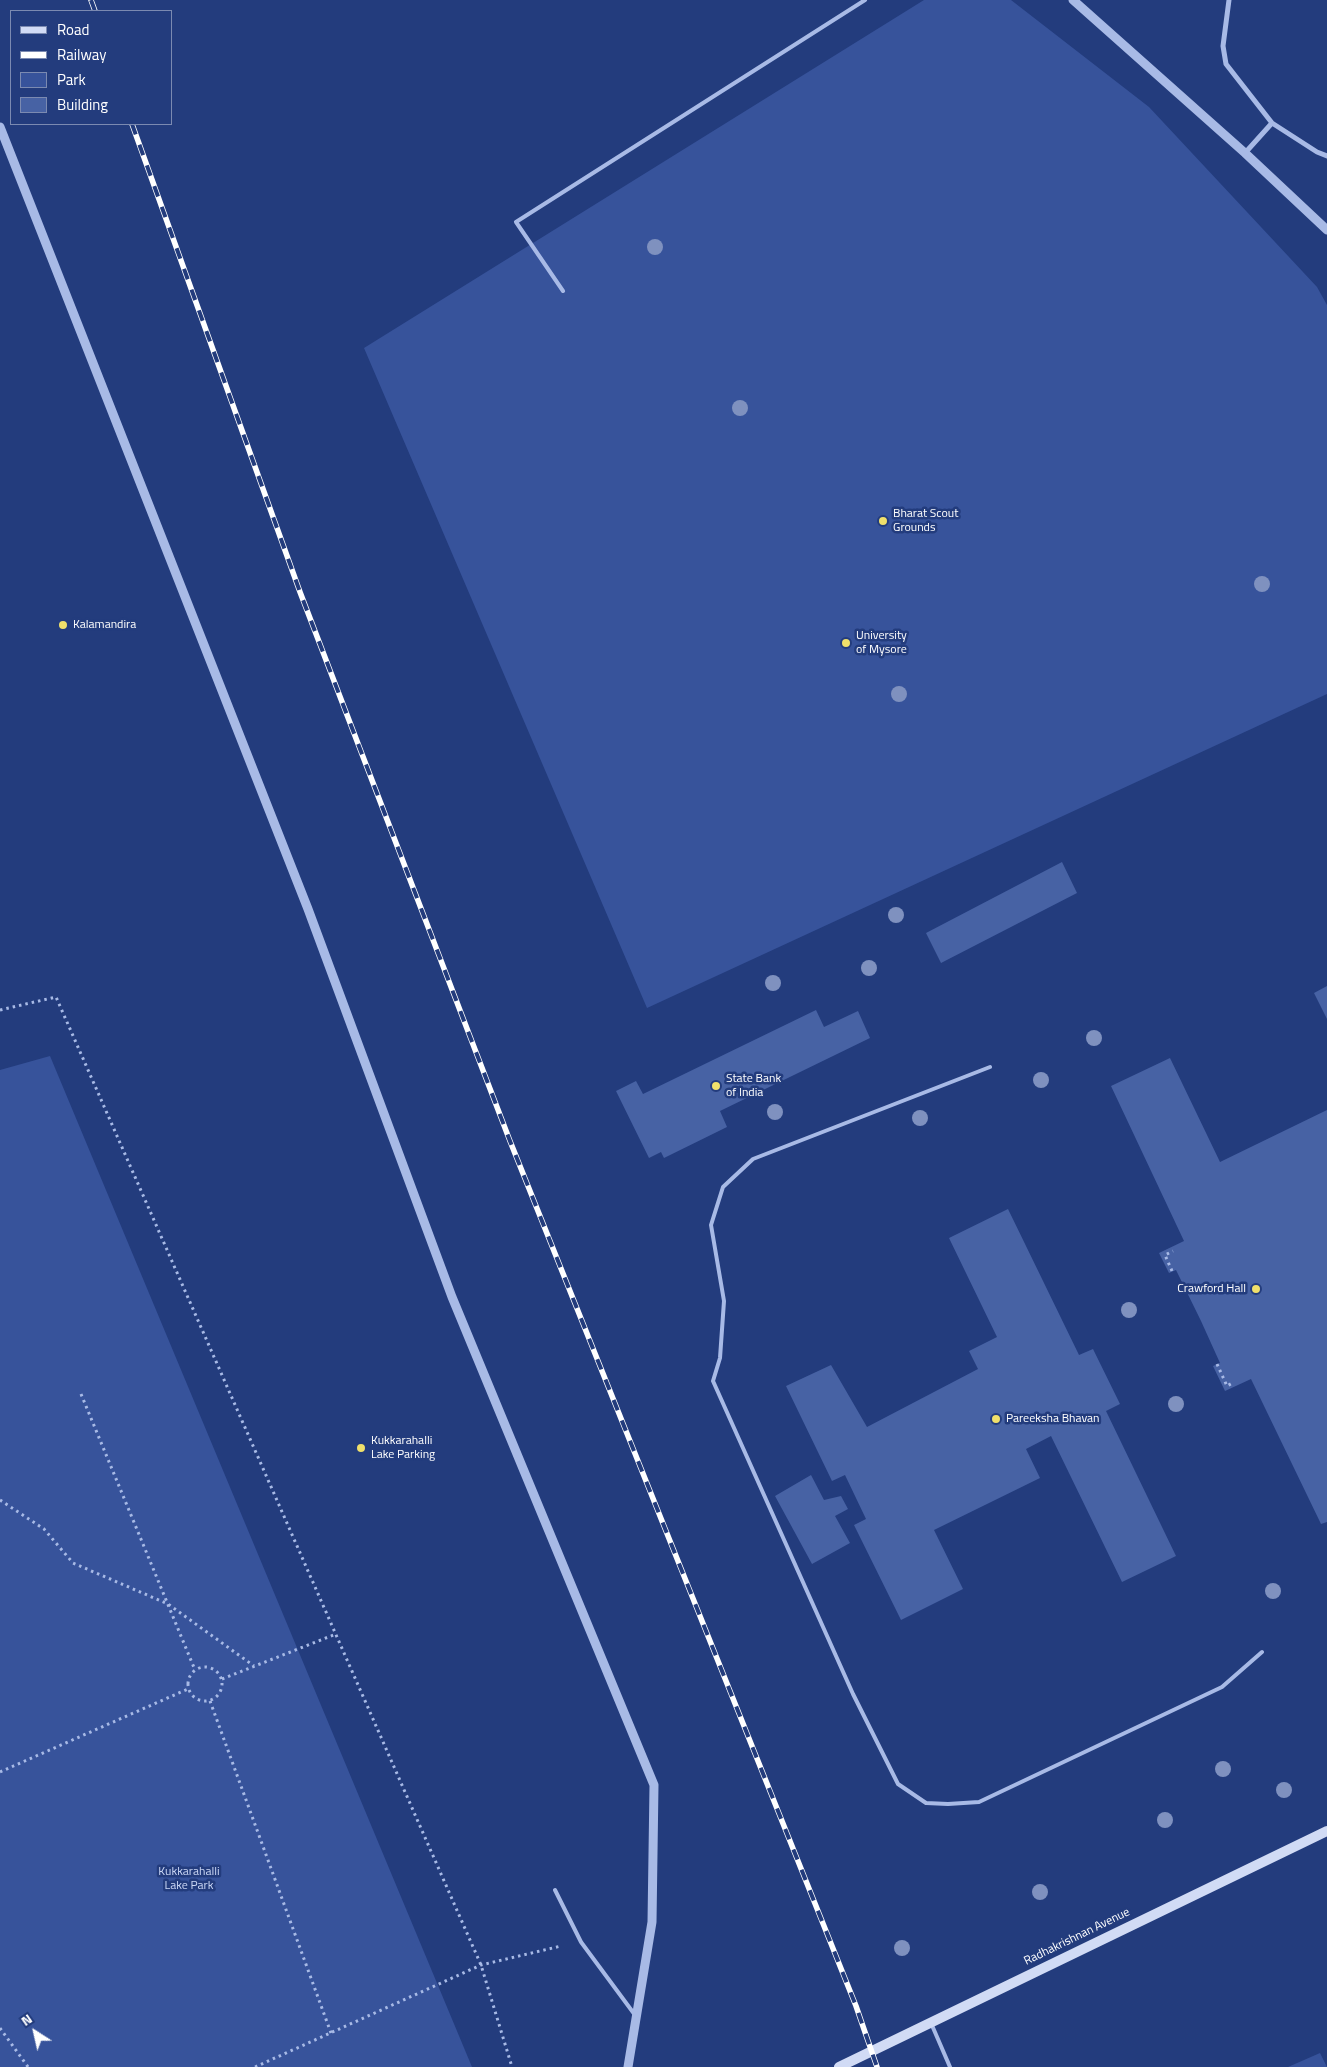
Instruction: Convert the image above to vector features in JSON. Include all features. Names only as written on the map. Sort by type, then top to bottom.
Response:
[{"type":"main road","name":"Radhakrishnan Avenue","points":[[839,2067],[930,2021],[1327,1831]]},
{"type":"street","points":[[1073,0],[1245,153],[1327,230]]},
{"type":"street","points":[[1229,0],[1223,46],[1226,64],[1272,123],[1317,152],[1327,156]]},
{"type":"street","points":[[1245,153],[1272,123]]},
{"type":"street","points":[[0,127],[308,909],[452,1297],[654,1785],[652,1922],[635,2015],[628,2067]]},
{"type":"lane","points":[[563,291],[516,222],[865,0]]},
{"type":"lane","points":[[990,1067],[753,1159],[723,1187],[711,1225],[724,1301],[720,1358],[713,1380],[852,1694],[898,1784],[926,1802],[948,1804],[979,1802],[1222,1687],[1262,1652]]},
{"type":"lane","points":[[555,1890],[581,1942],[635,2015]]},
{"type":"lane","points":[[930,2021],[950,2067]]},
{"type":"path","points":[[0,1010],[56,997],[481,1965],[512,2067]]},
{"type":"path","points":[[1172,1271],[1165,1254],[1173,1251]]},
{"type":"path","points":[[1217,1364],[1227,1386],[1234,1382]]},
{"type":"path","points":[[82,1394],[195,1670]]},
{"type":"path","points":[[0,1500],[44,1529],[74,1564],[168,1604],[254,1666]]},
{"type":"path","points":[[222,1679],[336,1634]]},
{"type":"path","points":[[205,1666],[213,1669],[222,1679],[221,1692],[210,1701],[198,1701],[188,1689],[188,1678],[195,1670],[205,1666]]},
{"type":"path","points":[[0,1772],[188,1689]]},
{"type":"path","points":[[210,1701],[331,2033]]},
{"type":"path","points":[[255,2067],[481,1965],[581,1942]]},
{"type":"path","points":[[0,2028],[28,2067]]},
{"type":"green space","name":"Bharat Scout Grounds","points":[[924,0],[1011,0],[1149,107],[1317,287],[1327,305],[1327,694],[647,1008],[364,348]]},
{"type":"green space","name":"Kukkarahalli Lake Park","points":[[50,1056],[472,2067],[0,2067],[0,1070]]},
{"type":"green space","points":[[1320,2053],[1327,2067],[1288,2067]]},
{"type":"building","points":[[1062,862],[1077,893],[941,963],[926,933]]},
{"type":"building","points":[[1327,986],[1327,1019],[1314,993]]},
{"type":"building","name":"State Bank of India","points":[[816,1010],[824,1027],[858,1011],[870,1038],[720,1111],[727,1127],[664,1158],[661,1152],[649,1158],[616,1091],[636,1081],[643,1094]]},
{"type":"building","name":"Crawford Hall","points":[[1170,1058],[1220,1162],[1327,1110],[1327,1522],[1321,1524],[1251,1379],[1225,1391],[1213,1366],[1220,1363],[1201,1321],[1176,1270],[1169,1273],[1159,1253],[1184,1241],[1111,1086]]},
{"type":"building","name":"Pareeksha Bhavan","points":[[1008,1209],[1079,1355],[1093,1349],[1120,1404],[1106,1411],[1176,1556],[1122,1582],[1051,1436],[1026,1449],[1040,1478],[934,1530],[963,1589],[901,1620],[854,1525],[866,1519],[845,1475],[832,1481],[786,1386],[831,1365],[867,1427],[978,1369],[969,1351],[997,1337],[949,1238]]},
{"type":"building","points":[[811,1475],[824,1500],[841,1496],[848,1509],[835,1516],[850,1543],[812,1564],[775,1496]]},
{"type":"railway","points":[[91,0],[95,10]]},
{"type":"railway","points":[[132,125],[300,592],[510,1141],[856,2006],[877,2067]]},
{"type":"place","name":"Bharat Scout Grounds","points":[[883,521]]},
{"type":"place","name":"Kalamandira","points":[[63,625]]},
{"type":"place","name":"University of Mysore","points":[[846,643]]},
{"type":"place","name":"State Bank of India","points":[[716,1086]]},
{"type":"place","name":"Crawford Hall","points":[[1256,1289]]},
{"type":"place","name":"Pareeksha Bhavan","points":[[996,1419]]},
{"type":"place","name":"Kukkarahalli Lake Parking","points":[[361,1448]]}]
